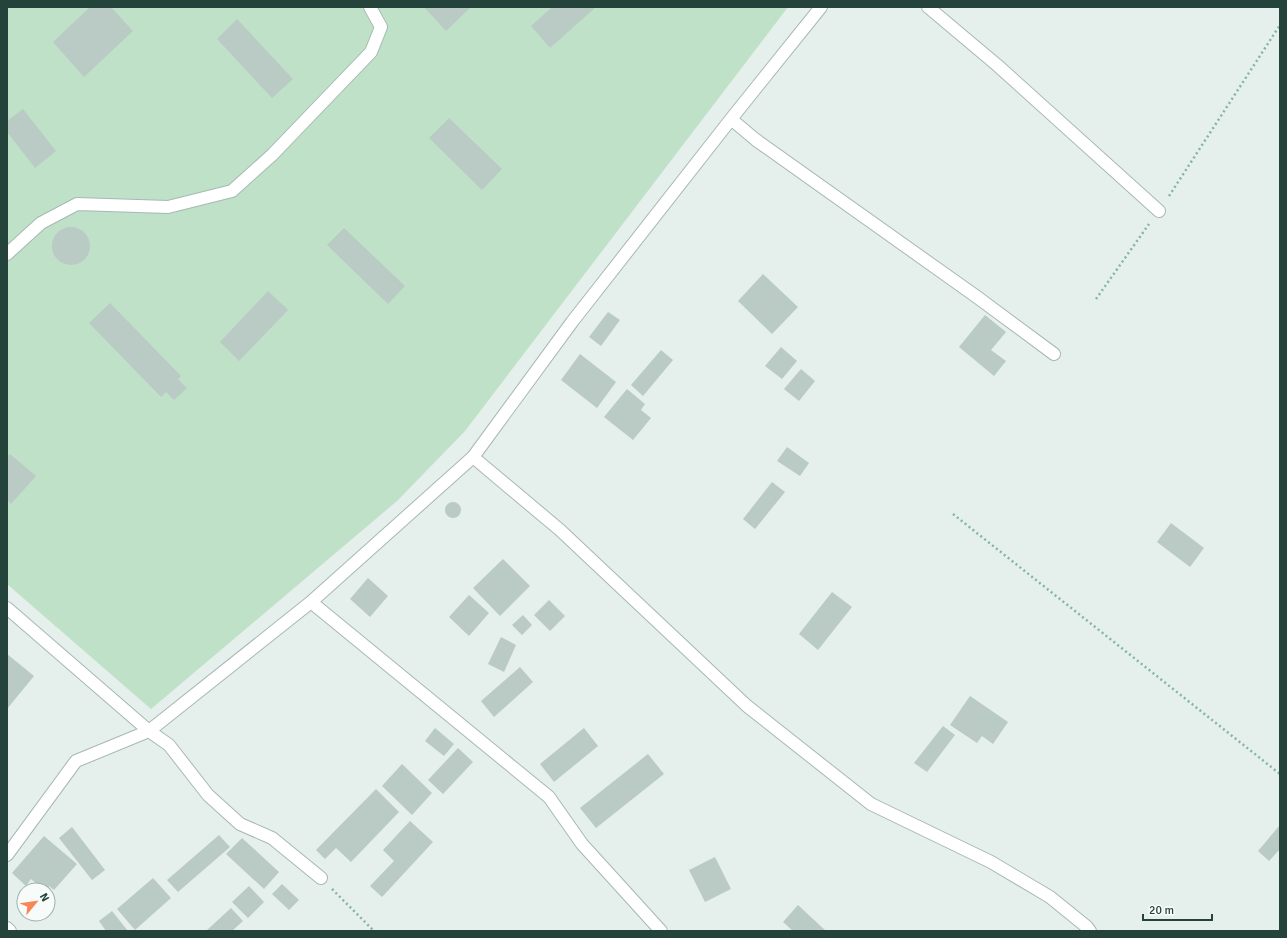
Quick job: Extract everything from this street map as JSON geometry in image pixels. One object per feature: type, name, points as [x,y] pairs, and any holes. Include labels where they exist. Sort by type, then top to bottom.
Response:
[{"type":"street","points":[[7,254],[41,223],[77,204],[168,207],[232,191],[272,155],[371,52],[381,28],[370,7]]},
{"type":"street","points":[[7,855],[76,761],[149,731],[311,602],[473,457],[572,322],[821,7]]},
{"type":"street","points":[[928,7],[997,65],[1159,211]]},
{"type":"street","points":[[731,119],[756,140],[977,297],[1054,354]]},
{"type":"street","points":[[473,457],[560,530],[747,706],[871,804],[991,862],[1050,896],[1090,931]]},
{"type":"street","points":[[311,602],[549,797],[582,844],[661,931]]},
{"type":"street","points":[[7,608],[149,731],[168,744],[208,795],[240,824],[272,838],[321,878]]},
{"type":"street","points":[[7,928],[10,931]]},
{"type":"path","points":[[1096,299],[1159,211],[1280,26]]},
{"type":"path","points":[[953,514],[1280,774]]},
{"type":"path","points":[[321,878],[374,931]]},
{"type":"green space","points":[[7,7],[788,7],[465,431],[397,501],[151,709],[7,584]]},
{"type":"building","points":[[90,7],[111,7],[133,31],[84,77],[53,42]]},
{"type":"building","points":[[424,7],[471,7],[446,31]]},
{"type":"building","points":[[552,7],[596,7],[550,48],[531,26]]},
{"type":"building","points":[[237,19],[293,79],[272,98],[217,39]]},
{"type":"building","points":[[23,109],[56,151],[35,168],[7,132],[7,121]]},
{"type":"building","points":[[449,118],[502,169],[482,190],[429,138]]},
{"type":"building","points":[[71,227],[81,230],[87,236],[90,246],[87,256],[81,262],[71,265],[61,262],[55,256],[52,246],[55,236],[61,230]]},
{"type":"building","points":[[344,228],[405,286],[388,304],[327,245]]},
{"type":"building","points":[[763,274],[798,307],[772,334],[738,301]]},
{"type":"building","points":[[268,291],[288,310],[239,361],[220,342]]},
{"type":"building","points":[[110,303],[181,376],[178,379],[187,388],[174,400],[166,392],[161,397],[89,323]]},
{"type":"building","points":[[608,312],[620,320],[601,346],[589,337]]},
{"type":"building","points":[[985,315],[1006,332],[991,350],[1006,361],[994,376],[959,347]]},
{"type":"building","points":[[781,347],[797,361],[782,379],[765,366]]},
{"type":"building","points":[[661,350],[673,360],[643,396],[631,385]]},
{"type":"building","points":[[580,354],[616,382],[597,408],[561,380]]},
{"type":"building","points":[[801,369],[815,381],[799,401],[784,389]]},
{"type":"building","points":[[627,389],[645,404],[641,410],[651,418],[633,440],[604,417]]},
{"type":"building","points":[[787,447],[809,463],[800,476],[777,461]]},
{"type":"building","points":[[10,454],[36,476],[11,504],[7,500],[7,457]]},
{"type":"building","points":[[772,482],[785,492],[755,529],[743,519]]},
{"type":"building","points":[[450,502],[456,502],[461,507],[459,516],[456,518],[450,518],[445,513],[445,507]]},
{"type":"building","points":[[1171,523],[1204,548],[1190,567],[1157,542]]},
{"type":"building","points":[[503,559],[530,586],[500,616],[473,588]]},
{"type":"building","points":[[368,578],[388,596],[370,617],[350,599]]},
{"type":"building","points":[[832,592],[852,607],[818,650],[799,634]]},
{"type":"building","points":[[469,595],[489,613],[469,636],[449,617]]},
{"type":"building","points":[[549,600],[565,616],[550,631],[534,615]]},
{"type":"building","points":[[523,615],[532,625],[522,635],[512,625]]},
{"type":"building","points":[[501,637],[516,645],[504,672],[488,664]]},
{"type":"building","points":[[7,654],[34,676],[7,709]]},
{"type":"building","points":[[520,667],[533,682],[494,717],[481,701]]},
{"type":"building","points":[[970,696],[1008,722],[993,744],[982,736],[977,743],[950,725]]},
{"type":"building","points":[[943,726],[955,735],[927,772],[914,763]]},
{"type":"building","points":[[435,728],[454,744],[444,756],[425,741]]},
{"type":"building","points":[[584,728],[598,746],[554,782],[540,764]]},
{"type":"building","points":[[458,748],[473,762],[443,794],[428,780]]},
{"type":"building","points":[[648,754],[664,774],[596,828],[580,808]]},
{"type":"building","points":[[402,764],[432,793],[412,815],[382,786]]},
{"type":"building","points":[[376,789],[399,812],[351,862],[336,848],[325,859],[316,850]]},
{"type":"building","points":[[410,821],[433,842],[382,897],[370,886],[394,861],[383,850]]},
{"type":"building","points":[[1280,825],[1280,849],[1269,861],[1258,851]]},
{"type":"building","points":[[72,827],[105,870],[92,880],[59,838]]},
{"type":"building","points":[[219,835],[230,847],[178,892],[167,880]]},
{"type":"building","points":[[44,836],[77,864],[56,888],[56,882],[35,882],[31,879],[29,882],[22,882],[12,873]]},
{"type":"building","points":[[242,838],[279,872],[264,889],[226,854]]},
{"type":"building","points":[[715,857],[731,889],[705,902],[689,870]]},
{"type":"building","points":[[153,878],[171,898],[135,930],[117,909]]},
{"type":"building","points":[[282,884],[299,900],[289,910],[272,894]]},
{"type":"building","points":[[249,886],[264,902],[248,918],[232,902]]},
{"type":"building","points":[[798,905],[826,931],[793,931],[783,922]]},
{"type":"building","points":[[231,908],[243,921],[232,931],[206,931]]},
{"type":"building","points":[[112,911],[128,931],[106,931],[99,921]]}]
